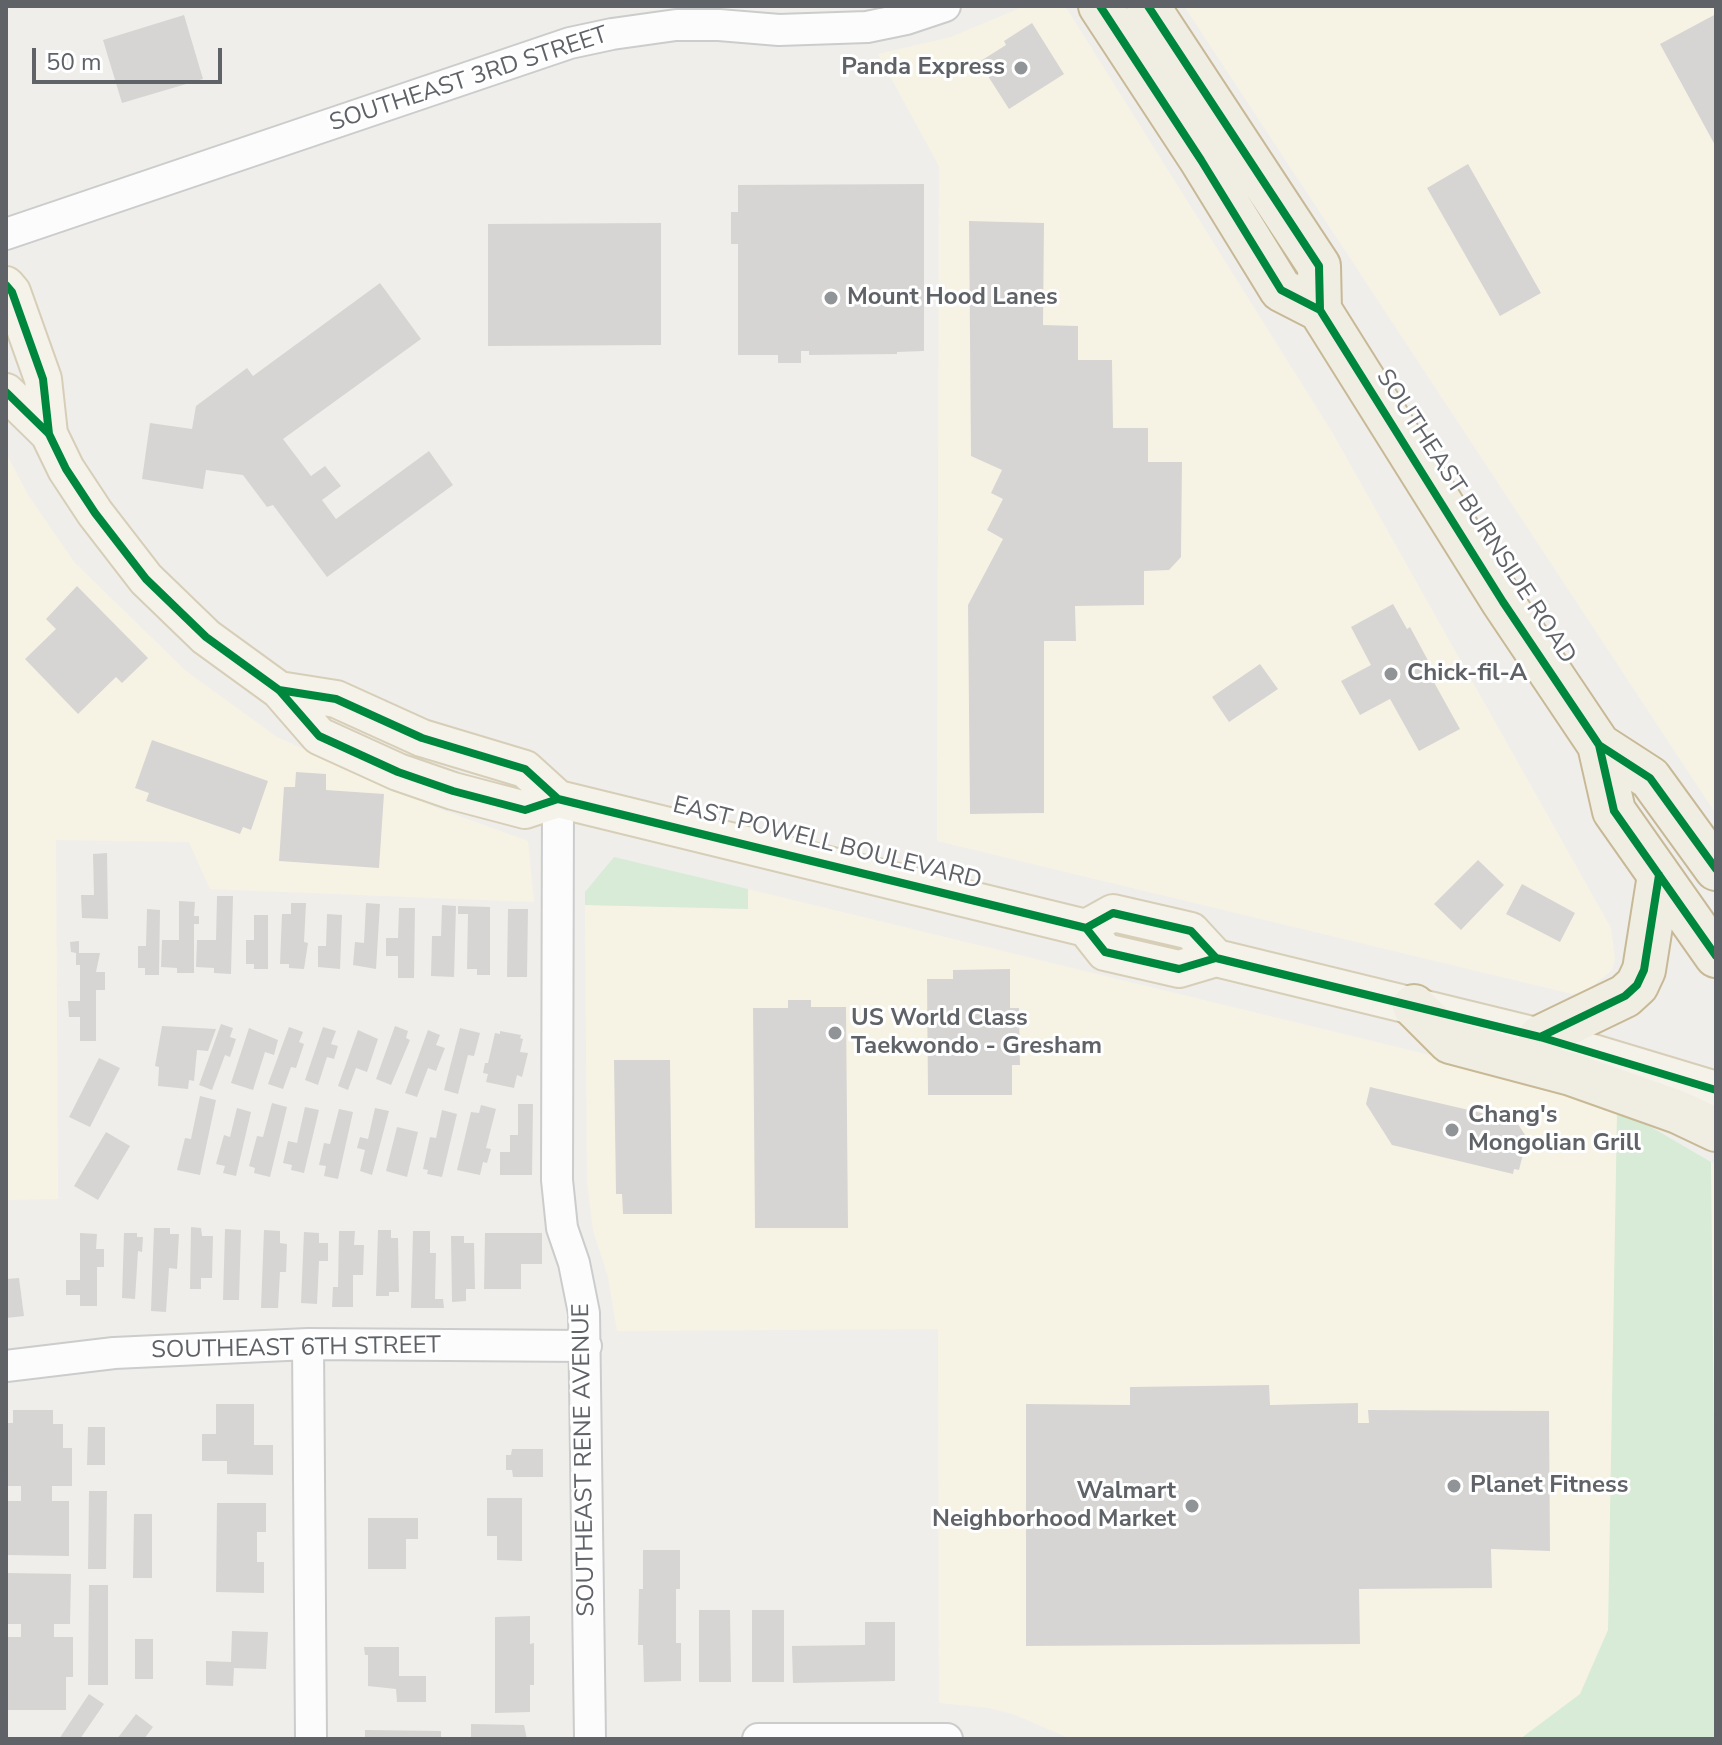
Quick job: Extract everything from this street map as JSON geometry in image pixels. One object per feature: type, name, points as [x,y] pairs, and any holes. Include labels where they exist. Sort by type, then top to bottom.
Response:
[{"type":"highway","points":[[1100,6],[1201,160],[1281,290],[1320,310],[1319,266],[1148,6]]},
{"type":"highway","name":"SOUTHEAST BURNSIDE ROAD","points":[[1320,310],[1503,602],[1599,745],[1614,811],[1716,956]]},
{"type":"highway","name":"SOUTHEAST BURNSIDE ROAD","points":[[1599,745],[1650,778],[1716,869]]},
{"type":"highway","points":[[1540,1037],[1615,1001],[1637,985],[1644,970],[1659,875]]},
{"type":"highway","points":[[1414,1006],[1450,1042],[1621,1090],[1716,1130]]},
{"type":"main road","name":"EAST POWELL BOULEVARD","points":[[6,285],[12,292],[43,379],[49,434],[66,469],[95,513],[146,579],[206,637],[279,690],[336,699],[422,738],[525,769],[558,799],[1086,928],[1113,913],[1191,931],[1216,958],[1540,1037],[1716,1090]]},
{"type":"main road","name":"EAST POWELL BOULEVARD","points":[[6,392],[49,434]]},
{"type":"street","name":"SOUTHEAST 3RD STREET","points":[[6,234],[584,40],[676,25],[779,30],[867,27],[906,19],[945,6]]},
{"type":"street","name":"SOUTHEAST RENE AVENUE","points":[[558,799],[557,1180],[562,1228],[574,1263],[584,1313],[586,1346],[590,1739]]},
{"type":"street","name":"SOUTHEAST 6TH STREET","points":[[6,1366],[114,1353],[308,1344],[586,1346]]},
{"type":"street","points":[[308,1344],[311,1739]]},
{"type":"street","points":[[758,1739],[947,1739]]},
{"type":"shaded area","points":[[1025,6],[1067,9],[1332,432],[1611,928],[1615,959],[1612,970],[1587,991],[1572,994],[937,841],[939,166],[878,54],[951,37]]},
{"type":"shaded area","points":[[1184,6],[1716,6],[1716,814]]},
{"type":"shaded area","points":[[6,453],[28,495],[75,563],[186,671],[277,737],[437,808],[528,841],[534,902],[210,889],[189,842],[56,840],[58,1199],[6,1200]]},
{"type":"shaded area","points":[[748,889],[1516,1076],[1575,1094],[1651,1127],[1679,1739],[1071,1739],[1013,1714],[989,1708],[939,1703],[938,1329],[617,1331],[608,1277],[593,1230],[587,1181],[585,905],[747,909]]},
{"type":"shaded area","points":[[1711,1162],[1716,1165],[1716,1458],[1714,1449]]},
{"type":"green space","points":[[614,857],[748,889],[748,909],[585,905],[585,892]]},
{"type":"green space","points":[[1617,1111],[1711,1162],[1716,1458],[1716,1739],[1520,1739],[1580,1694],[1608,1630]]},
{"type":"building","points":[[1716,14],[1716,147],[1660,44]]},
{"type":"building","points":[[184,15],[203,79],[122,103],[103,40]]},
{"type":"building","name":"Panda Express","points":[[1032,23],[1064,74],[1009,109],[979,62]]},
{"type":"building","points":[[1468,164],[1541,293],[1500,316],[1427,188]]},
{"type":"building","name":"Mount Hood Lanes","points":[[924,184],[924,351],[809,355],[809,351],[801,351],[801,363],[778,363],[778,355],[738,355],[738,244],[731,244],[731,212],[738,212],[738,185]]},
{"type":"building","points":[[969,221],[1044,223],[1043,325],[1078,326],[1078,360],[1112,360],[1113,428],[1148,428],[1148,462],[1182,462],[1181,557],[1169,570],[1144,571],[1144,605],[1075,606],[1076,641],[1044,641],[1044,813],[970,814],[968,605],[1003,539],[987,530],[1003,499],[991,493],[1002,470],[971,456]]},
{"type":"building","points":[[661,223],[661,345],[488,346],[488,224]]},
{"type":"building","points":[[380,283],[421,339],[283,439],[311,476],[325,466],[341,486],[322,500],[336,519],[429,451],[453,485],[327,577],[273,505],[267,507],[243,475],[206,470],[203,489],[142,479],[150,423],[192,429],[196,406],[247,368],[253,376]]},
{"type":"building","points":[[77,586],[148,658],[122,683],[116,677],[78,714],[25,659],[56,629],[46,619]]},
{"type":"building","name":"Chick-fil-A","points":[[1393,604],[1407,629],[1410,627],[1431,666],[1426,668],[1460,729],[1419,751],[1390,699],[1360,715],[1341,681],[1371,665],[1351,627]]},
{"type":"building","points":[[1260,664],[1278,689],[1229,722],[1212,697]]},
{"type":"building","points":[[152,740],[268,781],[251,830],[243,827],[240,834],[146,801],[149,793],[135,788]]},
{"type":"building","points":[[296,772],[326,774],[326,790],[384,794],[379,868],[279,861],[284,787],[295,787]]},
{"type":"building","points":[[107,853],[108,919],[82,918],[81,895],[94,895],[93,854]]},
{"type":"building","points":[[1478,860],[1504,885],[1461,930],[1434,904]]},
{"type":"building","points":[[1522,884],[1575,913],[1560,942],[1506,914]]},
{"type":"building","points":[[217,896],[233,896],[231,974],[214,973],[214,968],[196,967],[197,940],[216,940]]},
{"type":"building","points":[[179,901],[195,902],[194,916],[199,916],[199,924],[194,924],[194,973],[177,973],[177,968],[161,967],[162,940],[179,940]]},
{"type":"building","points":[[291,903],[306,903],[304,942],[308,943],[304,969],[280,964],[282,914],[291,914]]},
{"type":"building","points":[[366,903],[380,904],[376,969],[353,965],[355,942],[364,943]]},
{"type":"building","points":[[442,905],[456,906],[454,977],[431,976],[432,936],[441,936]]},
{"type":"building","points":[[458,906],[490,907],[490,975],[477,975],[477,969],[467,969],[468,914],[458,914]]},
{"type":"building","points":[[399,908],[415,908],[414,978],[398,978],[398,956],[386,956],[386,938],[398,938]]},
{"type":"building","points":[[147,909],[160,910],[159,975],[145,975],[145,968],[138,968],[138,946],[146,946]]},
{"type":"building","points":[[508,909],[528,909],[527,977],[507,977]]},
{"type":"building","points":[[327,914],[342,915],[340,969],[318,967],[318,946],[326,946]]},
{"type":"building","points":[[254,915],[268,915],[268,969],[254,969],[254,964],[246,964],[246,940],[254,940]]},
{"type":"building","points":[[79,941],[79,953],[100,953],[96,972],[105,972],[105,990],[96,990],[96,1041],[80,1041],[80,1017],[69,1017],[68,1001],[80,1001],[80,965],[76,965],[76,953],[71,952],[70,942]]},
{"type":"building","points":[[1010,969],[1010,1008],[1019,1008],[1020,1065],[1012,1065],[1012,1095],[928,1095],[927,979],[953,979],[953,970]]},
{"type":"building","points":[[788,1000],[811,1000],[811,1007],[846,1007],[848,1228],[755,1228],[753,1008],[788,1008]]},
{"type":"building","points":[[221,1024],[233,1028],[230,1037],[236,1039],[230,1057],[225,1055],[212,1090],[199,1085]]},
{"type":"building","points":[[162,1026],[216,1029],[208,1051],[197,1050],[194,1081],[189,1080],[188,1089],[158,1086],[159,1067],[155,1066]]},
{"type":"building","points":[[395,1026],[408,1031],[406,1038],[410,1040],[391,1085],[376,1079]]},
{"type":"building","points":[[289,1027],[303,1032],[299,1042],[304,1044],[296,1068],[291,1067],[283,1089],[268,1084]]},
{"type":"building","points":[[323,1027],[336,1031],[331,1044],[338,1046],[334,1059],[327,1057],[318,1085],[305,1080]]},
{"type":"building","points":[[249,1028],[278,1040],[274,1055],[265,1052],[253,1090],[231,1083]]},
{"type":"building","points":[[460,1028],[480,1033],[474,1056],[468,1055],[458,1094],[444,1090]]},
{"type":"building","points":[[358,1030],[378,1039],[367,1072],[356,1068],[348,1090],[338,1086]]},
{"type":"building","points":[[428,1030],[440,1035],[436,1045],[445,1048],[436,1071],[428,1068],[417,1097],[405,1093]]},
{"type":"building","points":[[500,1031],[521,1035],[520,1052],[528,1053],[522,1077],[517,1075],[514,1088],[486,1082],[488,1074],[483,1073],[495,1033],[500,1034]]},
{"type":"building","points":[[99,1058],[120,1068],[90,1127],[69,1117]]},
{"type":"building","points":[[614,1060],[670,1060],[672,1214],[623,1214],[622,1194],[616,1194]]},
{"type":"building","name":"Chang's Mongolian Grill","points":[[1370,1087],[1516,1121],[1527,1138],[1519,1170],[1514,1169],[1513,1174],[1392,1145],[1366,1104]]},
{"type":"building","points":[[200,1096],[216,1100],[200,1175],[177,1170],[185,1138],[191,1139]]},
{"type":"building","points":[[272,1103],[287,1107],[270,1177],[254,1173],[255,1168],[249,1166],[257,1136],[263,1137]]},
{"type":"building","points":[[518,1104],[533,1104],[532,1175],[500,1175],[500,1152],[510,1152],[510,1135],[518,1135]]},
{"type":"building","points":[[481,1105],[496,1109],[486,1148],[491,1149],[480,1175],[457,1170],[471,1112],[479,1113]]},
{"type":"building","points":[[305,1107],[319,1110],[304,1173],[291,1170],[292,1165],[283,1163],[288,1141],[297,1143]]},
{"type":"building","points":[[237,1108],[251,1112],[236,1176],[223,1173],[225,1166],[216,1164],[224,1135],[230,1137]]},
{"type":"building","points":[[375,1108],[389,1111],[372,1175],[360,1171],[365,1150],[357,1148],[360,1137],[368,1139]]},
{"type":"building","points":[[339,1109],[353,1112],[338,1179],[324,1176],[326,1166],[319,1165],[324,1143],[330,1144]]},
{"type":"building","points":[[442,1110],[457,1114],[442,1177],[427,1174],[428,1170],[423,1169],[430,1137],[436,1138]]},
{"type":"building","points":[[397,1127],[418,1132],[407,1177],[386,1171]]},
{"type":"building","points":[[106,1132],[130,1146],[98,1200],[74,1186]]},
{"type":"building","points":[[191,1227],[201,1228],[202,1236],[213,1236],[212,1278],[201,1278],[201,1289],[190,1289]]},
{"type":"building","points":[[154,1228],[170,1228],[170,1234],[179,1234],[177,1269],[169,1268],[166,1312],[151,1311]]},
{"type":"building","points":[[225,1229],[241,1230],[239,1300],[223,1300]]},
{"type":"building","points":[[264,1230],[280,1231],[280,1243],[287,1244],[286,1272],[280,1272],[278,1308],[261,1308]]},
{"type":"building","points":[[378,1230],[391,1230],[391,1238],[398,1238],[399,1292],[389,1292],[389,1296],[376,1296]]},
{"type":"building","points":[[339,1231],[355,1231],[354,1245],[364,1245],[363,1275],[353,1275],[353,1307],[332,1307],[333,1287],[338,1287]]},
{"type":"building","points":[[413,1231],[430,1231],[430,1253],[436,1253],[435,1299],[443,1299],[444,1308],[411,1308]]},
{"type":"building","points":[[304,1232],[319,1233],[319,1243],[328,1243],[328,1261],[319,1261],[317,1304],[301,1303]]},
{"type":"building","points":[[80,1233],[97,1234],[96,1249],[104,1249],[104,1267],[97,1267],[97,1306],[80,1306],[80,1295],[66,1295],[66,1280],[80,1280]]},
{"type":"building","points":[[124,1233],[137,1233],[137,1237],[143,1237],[142,1252],[138,1251],[135,1299],[122,1298]]},
{"type":"building","points":[[485,1233],[542,1233],[542,1264],[521,1264],[521,1289],[484,1289]]},
{"type":"building","points":[[451,1236],[464,1236],[464,1243],[474,1243],[475,1289],[466,1289],[466,1301],[452,1302]]},
{"type":"building","points":[[19,1278],[24,1316],[6,1318],[6,1279]]},
{"type":"building","name":"Walmart Neighborhood Market","points":[[1269,1385],[1270,1405],[1358,1403],[1358,1423],[1369,1423],[1368,1410],[1549,1411],[1550,1551],[1491,1549],[1492,1588],[1359,1589],[1360,1644],[1026,1646],[1026,1404],[1130,1405],[1130,1387]]},
{"type":"building","points":[[216,1404],[254,1404],[254,1445],[273,1445],[273,1475],[227,1474],[227,1461],[202,1461],[202,1434],[216,1434]]},
{"type":"building","points":[[13,1410],[53,1410],[53,1424],[63,1424],[63,1448],[72,1448],[72,1486],[52,1486],[52,1501],[69,1501],[69,1556],[6,1555],[6,1501],[21,1501],[21,1486],[6,1486],[6,1423],[13,1423]]},
{"type":"building","points":[[88,1427],[105,1427],[105,1465],[87,1465]]},
{"type":"building","points":[[512,1449],[543,1449],[543,1477],[513,1477],[512,1470],[506,1470],[506,1455],[511,1455]]},
{"type":"building","points":[[89,1491],[107,1491],[106,1569],[88,1569]]},
{"type":"building","points":[[487,1498],[522,1498],[522,1561],[497,1560],[497,1536],[487,1536]]},
{"type":"building","points":[[217,1503],[266,1503],[266,1532],[257,1532],[257,1562],[264,1562],[264,1593],[216,1592]]},
{"type":"building","points":[[134,1514],[152,1514],[152,1578],[133,1578]]},
{"type":"building","points":[[368,1518],[418,1518],[418,1539],[406,1539],[406,1569],[368,1569]]},
{"type":"building","points":[[643,1550],[680,1550],[676,1643],[681,1643],[681,1681],[644,1682],[643,1645],[638,1645]]},
{"type":"building","points":[[6,1573],[71,1574],[70,1624],[54,1624],[54,1637],[73,1637],[73,1677],[66,1677],[66,1710],[6,1710],[6,1637],[21,1637],[21,1624],[6,1624]]},
{"type":"building","points":[[89,1585],[108,1585],[108,1685],[88,1685]]},
{"type":"building","points":[[699,1610],[730,1610],[731,1682],[699,1682]]},
{"type":"building","points":[[752,1610],[784,1610],[784,1682],[752,1682]]},
{"type":"building","points":[[530,1616],[530,1644],[534,1643],[534,1685],[530,1685],[530,1712],[495,1713],[495,1617]]},
{"type":"building","points":[[865,1622],[895,1622],[895,1681],[793,1683],[792,1646],[865,1645]]},
{"type":"building","points":[[232,1631],[268,1632],[266,1669],[234,1668],[233,1686],[206,1685],[206,1661],[231,1662]]},
{"type":"building","points":[[135,1639],[153,1639],[153,1679],[135,1679]]},
{"type":"building","points":[[364,1647],[399,1647],[399,1676],[426,1676],[426,1702],[397,1702],[396,1689],[368,1686],[368,1655],[365,1655]]},
{"type":"building","points":[[89,1694],[104,1704],[80,1739],[59,1739]]},
{"type":"building","points":[[136,1714],[153,1727],[144,1739],[117,1739]]},
{"type":"building","points":[[471,1724],[524,1725],[527,1739],[471,1739]]},
{"type":"building","points":[[365,1730],[441,1731],[441,1739],[365,1739]]},
{"type":"cycle path","points":[[1100,6],[1201,160],[1281,290],[1320,310]]},
{"type":"cycle path","points":[[1148,6],[1319,266],[1320,310],[1503,602],[1599,745],[1614,811],[1716,956]]},
{"type":"cycle path","points":[[6,285],[12,292],[43,379],[49,434]]},
{"type":"cycle path","points":[[6,392],[49,434],[66,469],[95,513],[146,579],[206,637],[279,690],[319,736],[398,772],[453,791],[525,810],[558,799]]},
{"type":"cycle path","points":[[279,690],[336,699],[422,738],[525,769],[558,799],[1086,928],[1105,952],[1179,969],[1216,958],[1540,1037],[1716,1090]]},
{"type":"cycle path","points":[[1599,745],[1650,778],[1716,869]]},
{"type":"cycle path","points":[[1540,1037],[1625,996],[1637,985],[1644,970],[1659,875]]},
{"type":"cycle path","points":[[1086,928],[1113,913],[1174,927],[1191,931],[1216,958]]},
{"type":"place","name":"Panda Express","points":[[1021,68]]},
{"type":"place","name":"Mount Hood Lanes","points":[[831,298]]},
{"type":"place","name":"Chick-fil-A","points":[[1391,674]]},
{"type":"place","name":"US World Class Taekwondo - Gresham","points":[[835,1033]]},
{"type":"place","name":"Chang's Mongolian Grill","points":[[1452,1130]]},
{"type":"place","name":"Planet Fitness","points":[[1454,1486]]},
{"type":"place","name":"Walmart Neighborhood Market","points":[[1192,1506]]}]
